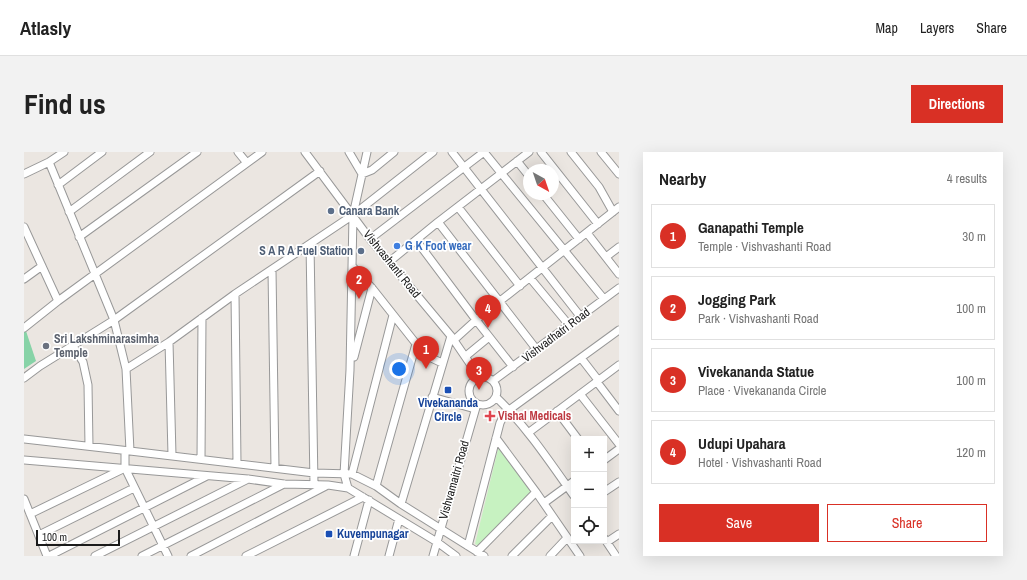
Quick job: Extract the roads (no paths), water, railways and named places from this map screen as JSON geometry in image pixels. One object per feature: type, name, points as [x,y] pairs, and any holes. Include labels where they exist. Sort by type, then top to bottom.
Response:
[{"type":"street","points":[[24,174],[49,162],[64,152]]},
{"type":"street","points":[[58,185],[102,152]]},
{"type":"street","points":[[69,212],[150,152]]},
{"type":"street","points":[[80,237],[197,152]]},
{"type":"street","points":[[238,152],[247,163]]},
{"type":"street","points":[[24,328],[58,301],[262,152]]},
{"type":"street","name":"Vishvashanti Road","points":[[305,152],[370,239],[453,338],[466,356],[478,377]]},
{"type":"street","points":[[348,152],[362,174]]},
{"type":"street","points":[[348,488],[353,215],[367,152]]},
{"type":"street","points":[[362,174],[372,170],[394,152]]},
{"type":"street","points":[[126,369],[169,342],[235,294],[353,215],[432,152]]},
{"type":"street","points":[[452,152],[580,316]]},
{"type":"street","points":[[370,239],[484,152],[604,299]]},
{"type":"street","points":[[389,262],[481,188],[529,152]]},
{"type":"street","points":[[541,152],[598,224]]},
{"type":"street","points":[[401,504],[442,363],[453,338],[616,210],[571,152]]},
{"type":"street","points":[[601,152],[619,174]]},
{"type":"street","points":[[517,161],[523,168]]},
{"type":"street","points":[[49,162],[114,320],[126,369],[128,451],[125,468],[168,556]]},
{"type":"street","points":[[24,378],[40,366],[114,320],[320,171]]},
{"type":"street","points":[[548,200],[579,239]]},
{"type":"street","points":[[458,207],[520,286]]},
{"type":"street","points":[[438,222],[537,350]]},
{"type":"street","points":[[24,226],[27,242],[42,266],[58,301]]},
{"type":"street","points":[[587,233],[619,274]]},
{"type":"street","points":[[416,240],[513,367]]},
{"type":"street","points":[[310,244],[314,484]]},
{"type":"street","points":[[606,257],[619,247]]},
{"type":"street","points":[[24,279],[42,266]]},
{"type":"street","points":[[353,267],[372,288],[425,355],[442,363]]},
{"type":"street","points":[[272,270],[275,468]]},
{"type":"street","points":[[530,278],[570,325]]},
{"type":"street","points":[[350,370],[372,288]]},
{"type":"street","name":"Vishvadhatri Road","points":[[493,381],[619,288]]},
{"type":"street","points":[[235,294],[237,464]]},
{"type":"street","points":[[348,474],[393,315]]},
{"type":"street","points":[[201,459],[202,318]]},
{"type":"street","points":[[468,546],[496,438],[504,415],[508,410],[619,330]]},
{"type":"street","points":[[466,356],[489,336]]},
{"type":"street","points":[[169,342],[172,455]]},
{"type":"street","points":[[376,486],[416,344]]},
{"type":"street","points":[[73,346],[83,362],[88,385],[89,446]]},
{"type":"street","points":[[580,358],[619,411]]},
{"type":"street","points":[[528,433],[619,365]]},
{"type":"street","points":[[432,397],[476,406],[484,406],[489,404],[496,397],[497,388],[493,381],[488,378],[478,377],[471,383],[468,392],[476,406]]},
{"type":"street","points":[[580,394],[619,444]]},
{"type":"street","points":[[496,397],[528,433],[571,492]]},
{"type":"street","name":"Vishvamaitri Road","points":[[433,556],[476,406]]},
{"type":"street","points":[[557,411],[576,436]]},
{"type":"street","points":[[496,438],[544,503],[580,556]]},
{"type":"street","points":[[24,440],[172,455],[314,473],[348,474],[376,486],[401,504],[484,556]]},
{"type":"street","points":[[607,458],[619,449]]},
{"type":"street","points":[[24,460],[248,479],[284,484],[314,484],[348,488],[437,542],[456,556]]},
{"type":"street","points":[[30,514],[125,468]]},
{"type":"street","points":[[24,499],[48,556],[207,476]]},
{"type":"street","points":[[95,556],[248,479]]},
{"type":"street","points":[[607,490],[619,482]]},
{"type":"street","points":[[544,503],[571,483]]},
{"type":"street","points":[[142,556],[284,484]]},
{"type":"street","points":[[191,556],[328,485]]},
{"type":"street","points":[[39,535],[134,488]]},
{"type":"street","points":[[477,552],[536,492]]},
{"type":"street","points":[[246,556],[366,498]]},
{"type":"street","points":[[354,556],[366,498]]},
{"type":"street","points":[[512,556],[552,516]]},
{"type":"street","points":[[389,556],[399,519]]},
{"type":"street","points":[[607,540],[619,534]]},
{"type":"street","points":[[550,556],[568,538]]},
{"type":"street","points":[[607,542],[616,556]]},
{"type":"place","name":"Canara Bank","points":[[331,211]]},
{"type":"place","name":"G K Foot wear","points":[[397,246]]},
{"type":"place","name":"S A R A Fuel Station","points":[[361,251]]},
{"type":"place","name":"Jogging Park","points":[[359,299]]},
{"type":"place","name":"Udupi Upahara","points":[[488,328]]},
{"type":"place","name":"Sri Lakshminarasimha Temple","points":[[46,346]]},
{"type":"place","name":"Ganapathi Temple","points":[[426,369]]},
{"type":"place","name":"Vivekananda Circle","points":[[448,390]]},
{"type":"place","name":"Vivekananda Statue","points":[[479,390]]},
{"type":"place","name":"Vishal Medicals","points":[[490,416]]},
{"type":"place","name":"Kuvempunagar","points":[[329,534]]}]
